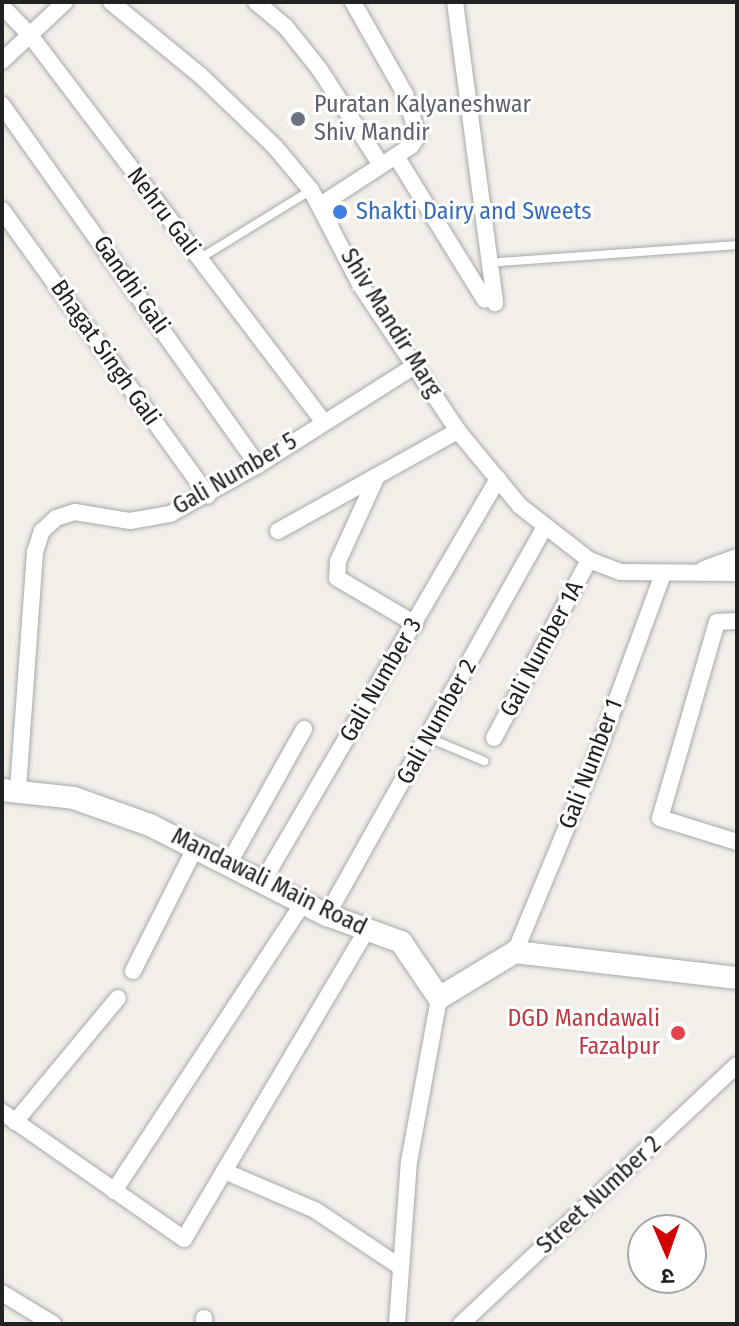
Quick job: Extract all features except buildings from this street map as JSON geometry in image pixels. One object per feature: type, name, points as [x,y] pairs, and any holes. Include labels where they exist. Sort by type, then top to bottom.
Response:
[{"type":"street","points":[[2,61],[65,2]]},
{"type":"street","name":"Shiv Mandir Marg","points":[[111,2],[243,116],[311,190],[322,204],[361,286],[458,431],[498,479],[545,527],[589,560],[620,572],[663,574],[704,569],[737,557]]},
{"type":"street","points":[[256,2],[285,26],[320,70],[490,302],[455,2]]},
{"type":"street","points":[[322,204],[411,146],[418,126],[353,2]]},
{"type":"street","name":"Nehru Gali","points":[[2,6],[30,35],[323,421]]},
{"type":"street","name":"Gandhi Gali","points":[[2,105],[258,465]]},
{"type":"street","name":"Bhagat Singh Gali","points":[[2,210],[208,496]]},
{"type":"street","name":"Gali Number 5","points":[[10,789],[35,552],[42,531],[56,518],[75,512],[130,521],[170,514],[208,496],[416,365]]},
{"type":"street","points":[[278,531],[458,431]]},
{"type":"street","points":[[377,476],[338,561],[337,578],[415,624]]},
{"type":"street","name":"Gali Number 3","points":[[263,881],[498,479]]},
{"type":"street","name":"Gali Number 2","points":[[327,915],[545,527]]},
{"type":"street","name":"Gali Number 1A","points":[[494,738],[589,560]]},
{"type":"street","name":"Shiv Mandir Marg","points":[[704,569],[737,573]]},
{"type":"street","name":"Gali Number 1","points":[[515,952],[596,756],[663,574]]},
{"type":"street","points":[[737,621],[717,622],[660,818],[737,842]]},
{"type":"street","points":[[228,865],[304,729]]},
{"type":"street","name":"Mandawali Main Road","points":[[10,789],[74,798],[195,848],[327,915],[401,942],[439,998]]},
{"type":"street","points":[[133,971],[195,848]]},
{"type":"street","points":[[114,1191],[303,903]]},
{"type":"street","points":[[118,998],[9,1117],[184,1239],[366,931]]},
{"type":"street","points":[[397,1324],[409,1162],[439,998],[515,952],[737,978]]},
{"type":"street","name":"Street Number 2","points":[[461,1324],[737,1065]]},
{"type":"street","points":[[224,1171],[315,1210],[399,1266]]},
{"type":"street","points":[[2,1293],[53,1324]]},
{"type":"lane","points":[[198,259],[311,190]]},
{"type":"lane","points":[[500,262],[737,245]]},
{"type":"lane","points":[[429,738],[484,761]]},
{"type":"place","name":"Puratan Kalyaneshwar Shiv Mandir","points":[[298,119]]},
{"type":"place","name":"Shakti Dairy and Sweets","points":[[340,212]]},
{"type":"place","name":"DGD Mandawali Fazalpur","points":[[678,1033]]}]
